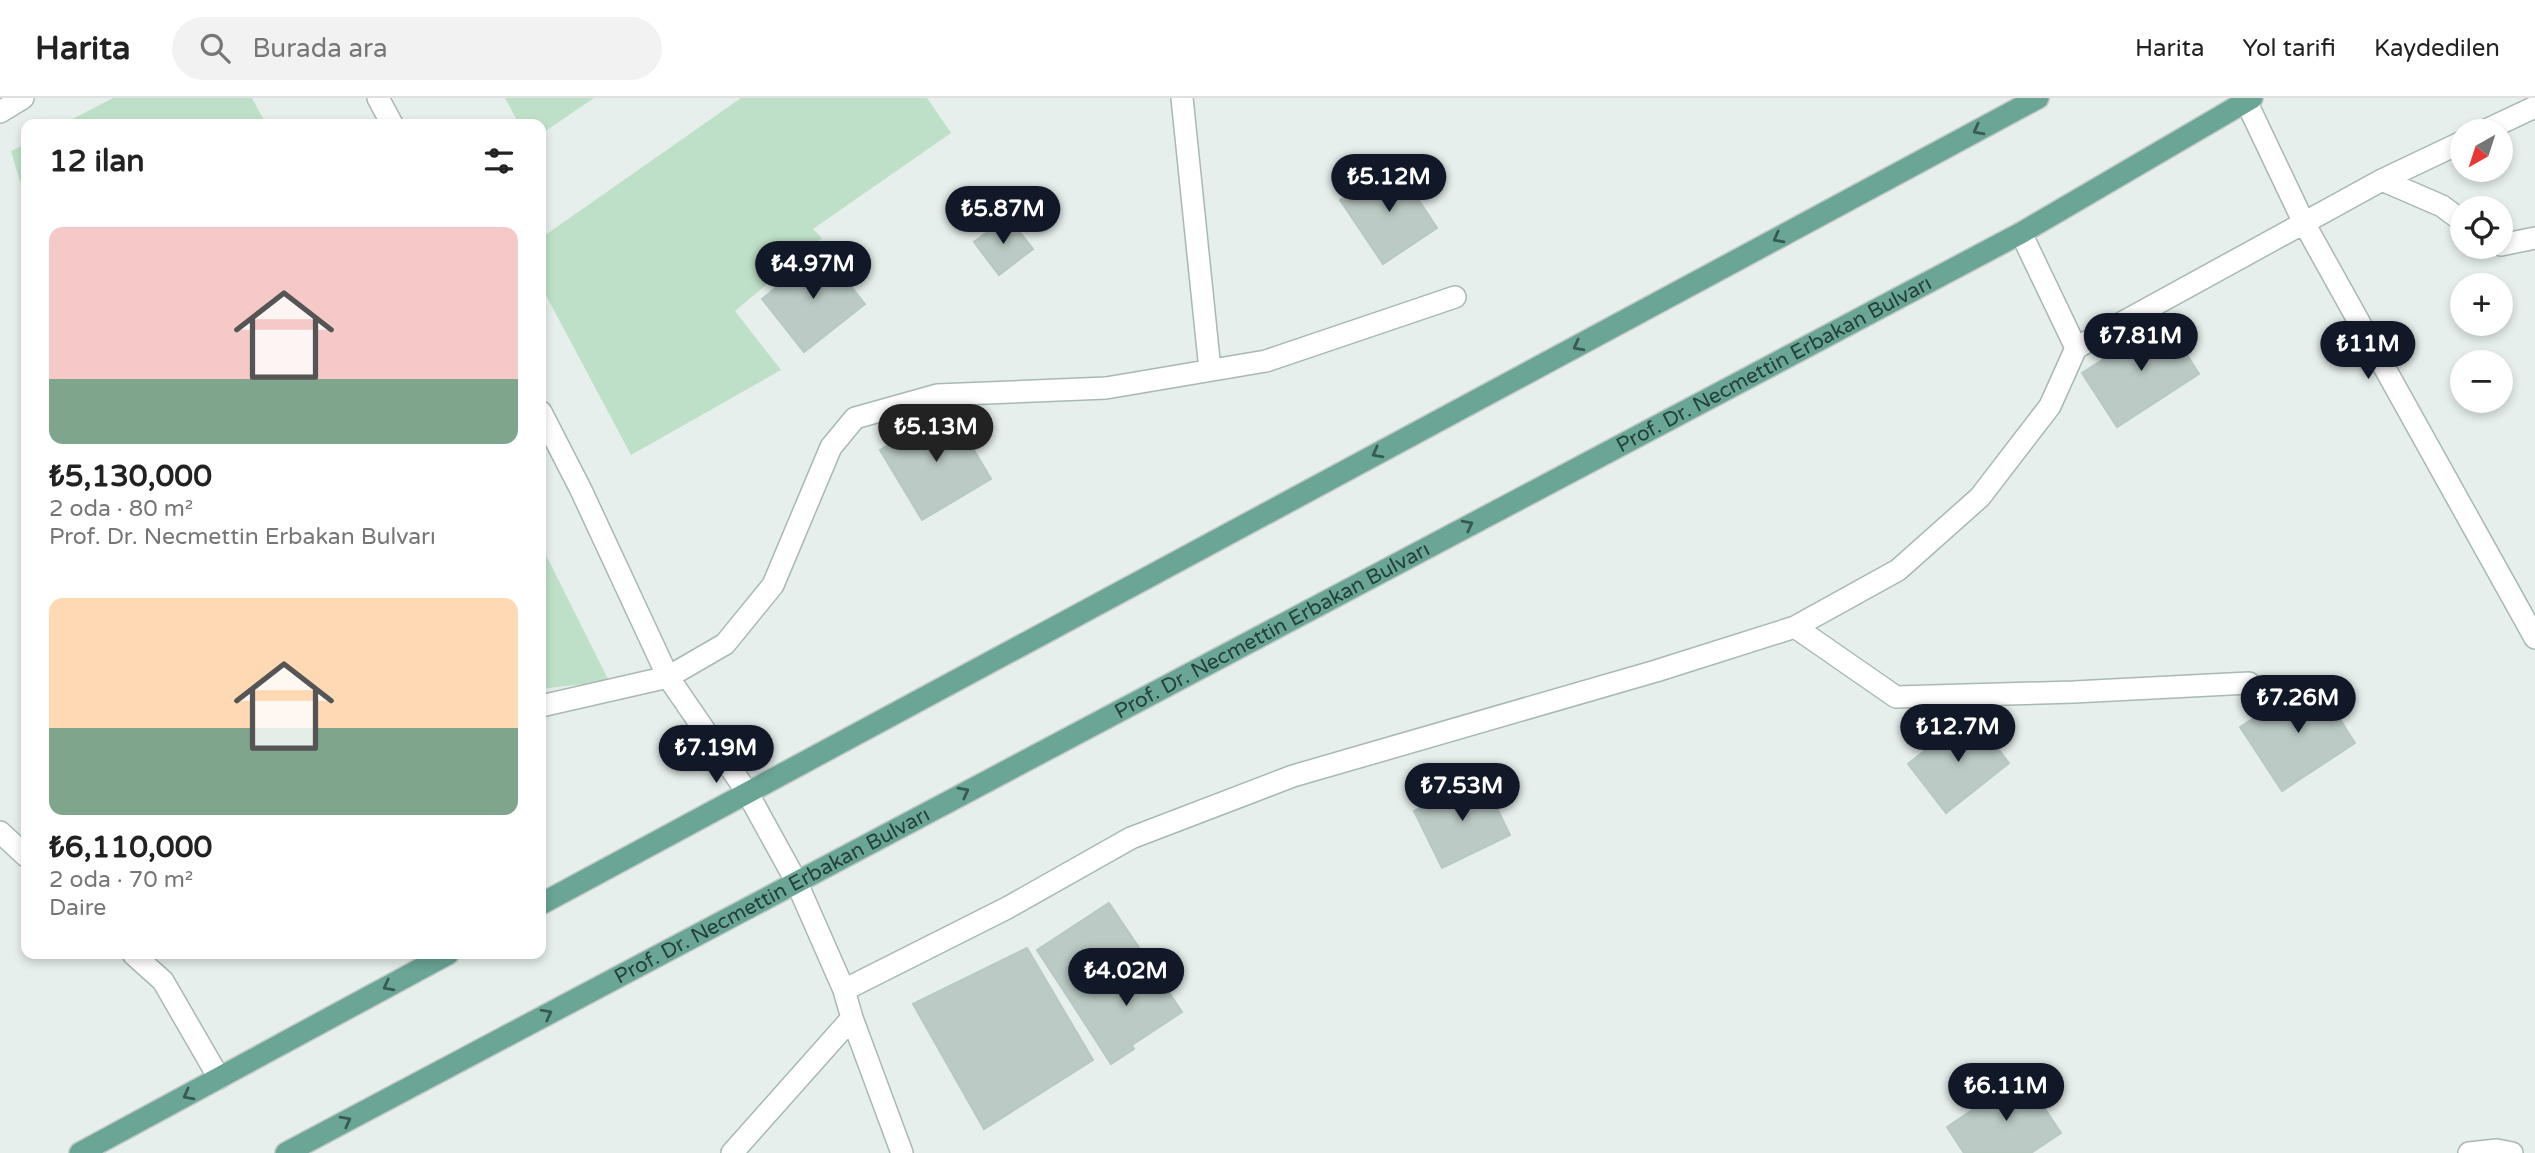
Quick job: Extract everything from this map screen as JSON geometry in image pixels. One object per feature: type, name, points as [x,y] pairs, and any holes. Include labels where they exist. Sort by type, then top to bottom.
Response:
[{"type":"main road","points":[[546,901],[2038,98]]},
{"type":"main road","name":"Prof. Dr. Necmettin Erbakan Bulvarı","points":[[286,1153],[2021,233],[2249,100]]},
{"type":"main road","points":[[80,1153],[440,959]]},
{"type":"street","points":[[0,112],[23,98]]},
{"type":"street","points":[[378,98],[389,119]]},
{"type":"street","points":[[1182,98],[1210,370]]},
{"type":"street","points":[[2249,100],[2304,223],[2535,638]]},
{"type":"street","points":[[2510,119],[2535,107]]},
{"type":"street","points":[[844,990],[1007,908],[1131,838],[1256,790],[1293,776],[1656,671],[1795,627],[1898,570],[1980,497],[2050,406],[2076,348],[2382,180],[2450,148]]},
{"type":"street","points":[[2382,180],[2450,212]]},
{"type":"street","points":[[2021,233],[2076,348]]},
{"type":"street","points":[[2513,243],[2535,238]]},
{"type":"street","points":[[546,705],[668,677],[725,644],[773,585],[831,447],[855,418],[937,395],[1106,388],[1266,361],[1455,297]]},
{"type":"street","points":[[546,422],[581,490],[668,677],[747,792],[796,881],[844,990],[902,1153]]},
{"type":"street","points":[[1795,627],[1896,697],[2249,683]]},
{"type":"street","points":[[0,832],[21,851]]},
{"type":"street","points":[[139,959],[163,981],[219,1078]]},
{"type":"street","points":[[732,1153],[852,1018]]},
{"type":"street","points":[[2469,1153],[2497,1150],[2512,1153]]},
{"type":"green space","points":[[113,98],[252,98],[263,119],[73,119]]},
{"type":"green space","points":[[505,98],[594,98],[546,131],[546,119],[516,119]]},
{"type":"green space","points":[[741,98],[927,98],[951,133],[813,229],[822,238],[735,311],[781,370],[631,455],[546,295],[546,234]]},
{"type":"green space","points":[[21,146],[21,184],[11,151]]},
{"type":"green space","points":[[546,555],[609,681],[546,688]]},
{"type":"building","points":[[1395,164],[1437,228],[1383,264],[1340,200]]},
{"type":"building","points":[[1008,217],[1033,249],[999,275],[974,242]]},
{"type":"building","points":[[822,250],[865,304],[804,352],[762,299]]},
{"type":"building","points":[[2165,320],[2199,374],[2117,427],[2082,373]]},
{"type":"building","points":[[949,408],[991,479],[922,520],[880,450]]},
{"type":"building","points":[[2314,679],[2355,743],[2282,791],[2240,727]]},
{"type":"building","points":[[1971,714],[2009,763],[1946,813],[1908,764]]},
{"type":"building","points":[[1482,777],[1510,835],[1442,868],[1414,811]]},
{"type":"building","points":[[1109,903],[1144,955],[1071,1002],[1037,950]]},
{"type":"building","points":[[1027,948],[1093,1060],[984,1129],[913,1004]]},
{"type":"building","points":[[1144,955],[1182,1012],[1132,1045],[1134,1049],[1111,1064],[1071,1002]]},
{"type":"building","points":[[2023,1076],[2061,1133],[2031,1153],[1964,1153],[1947,1127]]}]
